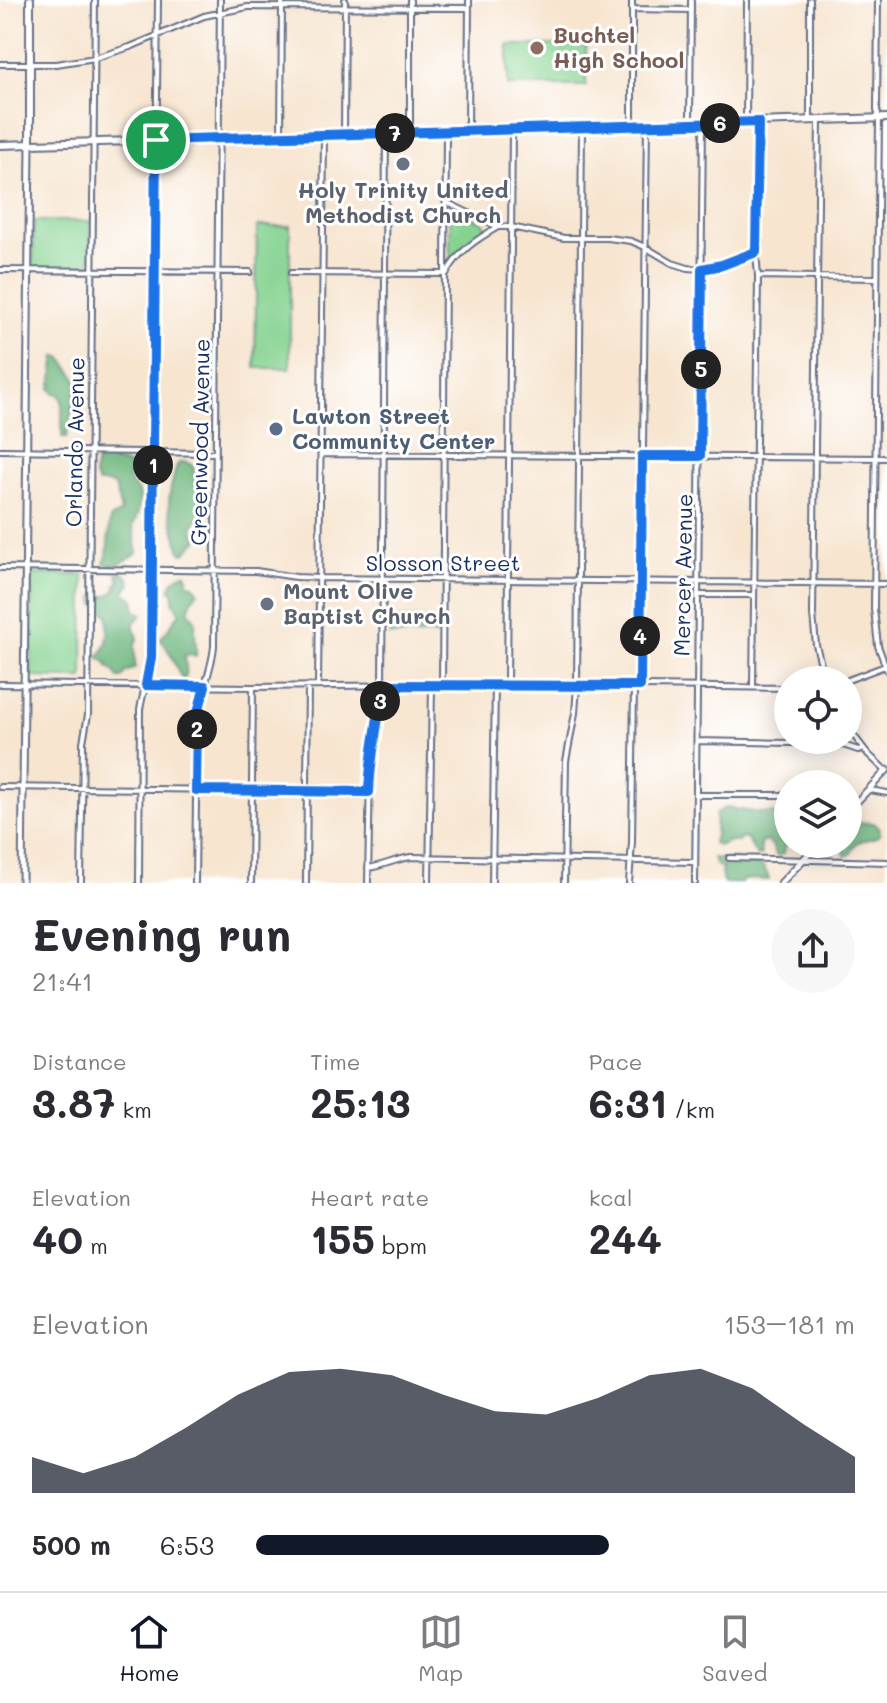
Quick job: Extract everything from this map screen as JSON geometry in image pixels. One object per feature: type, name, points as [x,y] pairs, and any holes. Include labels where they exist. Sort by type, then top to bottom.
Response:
[{"type":"main road","points":[[30,0],[30,144]]},
{"type":"main road","points":[[0,145],[883,118]]},
{"type":"street","name":"Orlando Avenue","points":[[81,883],[83,742],[88,722],[95,0]]},
{"type":"street","points":[[139,883],[140,709],[151,658],[158,0]]},
{"type":"street","name":"Greenwood Avenue","points":[[195,883],[197,716],[213,659],[220,0]]},
{"type":"street","points":[[410,0],[410,132]]},
{"type":"street","points":[[468,130],[469,0]]},
{"type":"street","points":[[632,0],[632,125]]},
{"type":"street","points":[[690,123],[691,0]]},
{"type":"street","points":[[746,122],[747,0]]},
{"type":"street","points":[[810,0],[810,120]]},
{"type":"street","points":[[862,675],[886,667],[876,632],[874,584],[877,278],[883,118],[877,110],[878,0]]},
{"type":"street","points":[[0,64],[56,64],[95,58],[194,19],[248,7],[282,3],[344,3],[469,8]]},
{"type":"street","points":[[281,136],[282,3]]},
{"type":"street","points":[[344,3],[344,134]]},
{"type":"street","points":[[632,9],[691,10]]},
{"type":"street","points":[[819,120],[814,628],[820,666]]},
{"type":"street","points":[[753,687],[758,122]]},
{"type":"street","name":"Mercer Avenue","points":[[695,883],[703,123]]},
{"type":"street","points":[[629,883],[641,581],[647,125]]},
{"type":"street","points":[[564,883],[566,761],[577,686],[582,127]]},
{"type":"street","points":[[507,684],[512,129]]},
{"type":"street","points":[[442,684],[446,132]]},
{"type":"street","points":[[368,883],[371,755],[382,685],[386,133]]},
{"type":"street","points":[[318,685],[324,135]]},
{"type":"street","points":[[22,883],[30,144]]},
{"type":"street","points":[[879,195],[887,195]]},
{"type":"street","points":[[446,202],[498,227],[564,238],[615,238],[645,247],[672,263],[688,268],[722,265],[756,252]]},
{"type":"street","points":[[446,274],[464,249],[498,227]]},
{"type":"street","points":[[0,270],[250,272]]},
{"type":"street","points":[[291,273],[446,274]]},
{"type":"street","points":[[758,276],[877,278]]},
{"type":"street","points":[[0,450],[216,453]]},
{"type":"street","points":[[321,454],[887,458]]},
{"type":"street","name":"Slosson Street","points":[[0,568],[256,571],[320,578],[887,584]]},
{"type":"street","points":[[699,595],[753,595]]},
{"type":"street","points":[[0,684],[774,688]]},
{"type":"street","points":[[492,883],[495,684]]},
{"type":"street","points":[[429,883],[432,685]]},
{"type":"street","points":[[306,883],[308,686]]},
{"type":"street","points":[[251,883],[253,687]]},
{"type":"street","points":[[697,741],[774,742]]},
{"type":"street","points":[[862,798],[886,770],[863,749]]},
{"type":"street","points":[[0,787],[369,792]]},
{"type":"street","points":[[870,790],[887,793]]},
{"type":"street","points":[[696,795],[774,795]]},
{"type":"street","points":[[368,868],[401,859],[430,857],[694,862]]},
{"type":"street","points":[[729,858],[887,862]]},
{"type":"street","points":[[781,883],[804,860]]},
{"type":"green space","points":[[508,45],[586,45],[586,86],[508,86]]},
{"type":"green space","points":[[455,210],[483,222],[486,227],[450,259],[450,211]]},
{"type":"green space","points":[[34,221],[90,221],[90,266],[87,269],[35,268]]},
{"type":"green space","points":[[257,226],[290,226],[290,368],[255,368]]},
{"type":"green space","points":[[56,356],[61,357],[76,378],[77,386],[66,438],[62,437],[62,401],[59,394],[51,389]]},
{"type":"green space","points":[[102,458],[127,464],[130,470],[128,479],[140,495],[133,526],[137,553],[113,565],[104,563],[110,519],[121,512],[115,486],[98,483],[94,475],[97,461]]},
{"type":"green space","points":[[180,462],[193,466],[201,497],[200,511],[192,528],[198,539],[184,554],[180,552],[169,505],[169,495]]},
{"type":"green space","points":[[122,572],[131,584],[124,592],[134,599],[135,611],[143,614],[134,622],[138,637],[135,668],[118,678],[98,657],[107,642],[108,615],[95,605],[94,597],[107,596],[115,591],[120,581],[117,574]]},
{"type":"green space","points":[[185,573],[188,584],[194,585],[198,591],[188,611],[196,621],[196,656],[185,655],[183,681],[160,639],[180,613],[170,589],[175,579]]},
{"type":"green space","points":[[32,574],[84,575],[83,678],[31,677]]},
{"type":"green space","points":[[390,619],[438,620],[437,635],[390,635]]},
{"type":"green space","points":[[728,807],[774,813],[774,852],[767,841],[760,843],[761,856],[757,856],[747,839],[718,846],[713,843],[716,813]]},
{"type":"green space","points":[[862,823],[874,823],[879,828],[880,835],[862,841]]},
{"type":"green space","points":[[713,858],[755,862],[766,871],[769,880],[723,883],[723,868],[716,865]]},
{"type":"place","name":"Buchtel High School","points":[[537,48]]},
{"type":"place","name":"Holy Trinity United Methodist Church","points":[[403,164]]},
{"type":"place","name":"Lawton Street Community Center","points":[[276,429]]},
{"type":"place","name":"Mount Olive Baptist Church","points":[[267,604]]},
{"type":"route","points":[[758,122],[756,252],[702,269],[700,456],[642,456],[640,686],[382,685],[371,755],[369,792],[196,790],[197,716],[205,686],[146,685],[151,658],[156,140],[758,122]]}]
